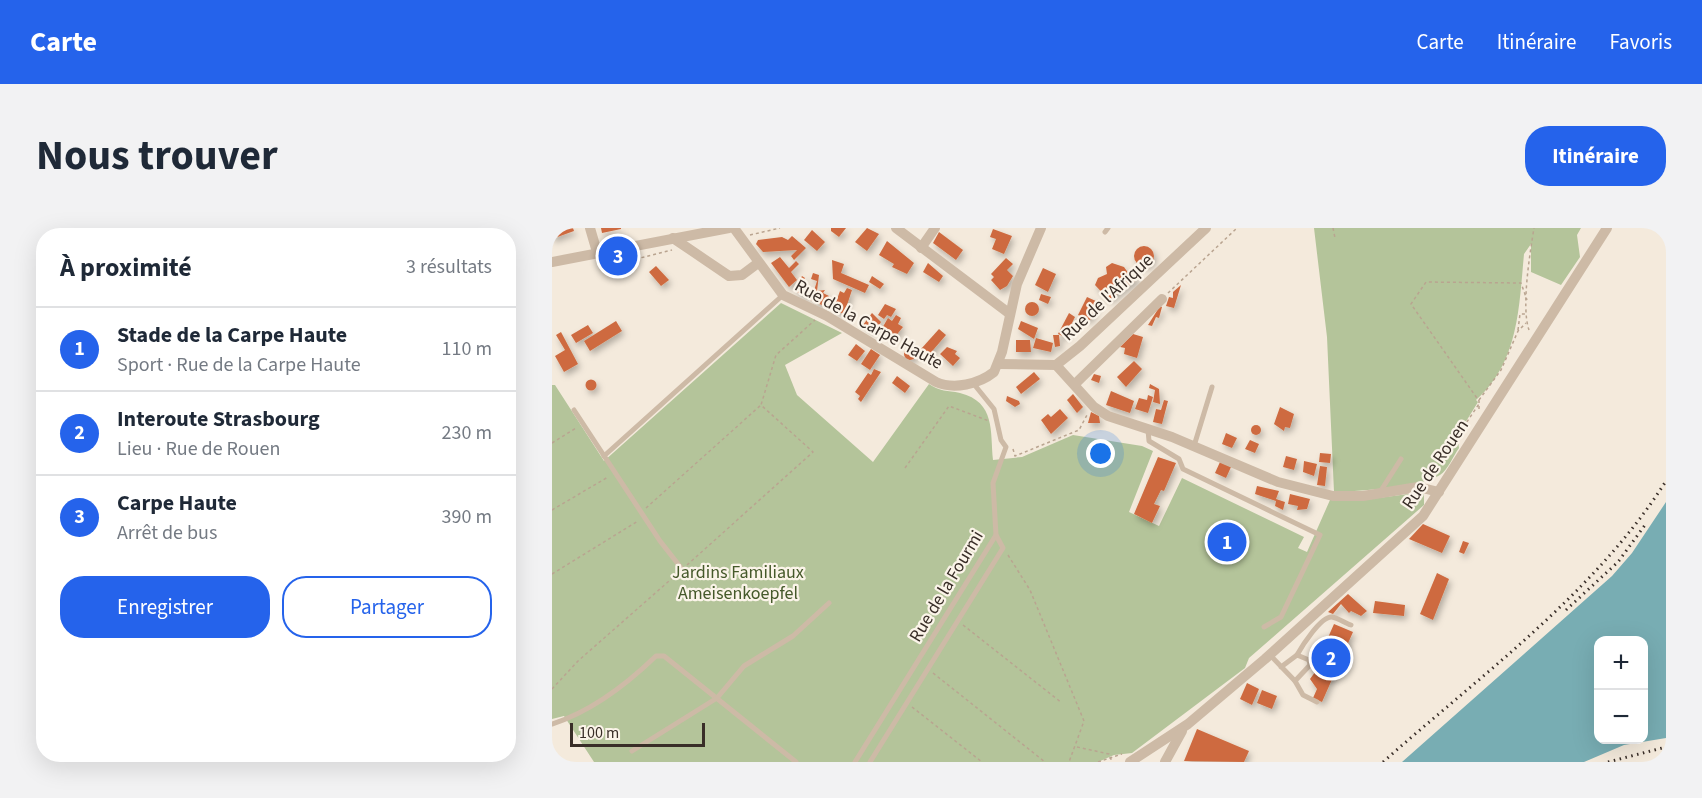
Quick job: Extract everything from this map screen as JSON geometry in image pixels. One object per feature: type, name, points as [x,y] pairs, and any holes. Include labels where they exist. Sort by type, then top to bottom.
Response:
[{"type":"street","points":[[590,228],[597,252]]},
{"type":"street","points":[[552,262],[727,228]]},
{"type":"street","name":"Rue de la Carpe Haute","points":[[734,228],[783,296],[820,313],[936,382],[947,385],[973,383]]},
{"type":"street","points":[[896,228],[1010,315]]},
{"type":"street","points":[[921,248],[934,228]]},
{"type":"street","points":[[973,383],[989,376],[999,364],[1017,284],[1041,228]]},
{"type":"street","name":"Rue de l'Afrique","points":[[1056,365],[1080,346],[1206,228]]},
{"type":"street","name":"Rue de Rouen","points":[[1130,762],[1188,724],[1270,656],[1423,516],[1607,228]]},
{"type":"street","points":[[673,238],[729,276],[742,274],[758,263]]},
{"type":"street","points":[[1076,384],[1162,299]]},
{"type":"street","points":[[999,364],[1056,365],[1076,384],[1091,403],[1108,416],[1194,446],[1278,482],[1322,493],[1363,496],[1418,487],[1439,492]]},
{"type":"street","name":"Rue de Rouen","points":[[1165,762],[1188,724]]},
{"type":"lane","points":[[604,456],[783,296]]},
{"type":"lane","points":[[973,383],[994,409],[1000,440],[1006,447]]},
{"type":"lane","points":[[1194,446],[1212,387]]},
{"type":"lane","points":[[574,410],[643,515],[682,569]]},
{"type":"lane","points":[[1148,430],[1149,441],[1179,459],[1183,469],[1320,535],[1281,617],[1264,627]]},
{"type":"lane","name":"Rue de la Fourmi","points":[[855,762],[996,535],[993,483],[1006,447]]},
{"type":"lane","points":[[1379,493],[1401,459]]},
{"type":"lane","points":[[870,762],[1003,548],[996,535]]},
{"type":"lane","points":[[632,751],[717,698],[744,666],[793,636],[830,603]]},
{"type":"lane","points":[[1281,667],[1297,655],[1303,643],[1326,618],[1332,617],[1351,625]]},
{"type":"lane","points":[[1295,681],[1310,665],[1309,660],[1297,655]]},
{"type":"lane","points":[[552,724],[567,719],[598,702],[641,671],[656,656],[664,656],[796,762]]},
{"type":"lane","points":[[1270,656],[1295,681],[1303,695],[1317,702]]},
{"type":"path","points":[[1162,299],[1237,228]]},
{"type":"path","points":[[1333,228],[1335,238]]},
{"type":"path","points":[[1529,331],[1526,322],[1527,300],[1534,228]]},
{"type":"path","points":[[1478,401],[1412,304],[1426,282],[1521,283],[1527,300]]},
{"type":"path","points":[[552,574],[643,515],[761,405],[776,355],[820,313]]},
{"type":"path","points":[[1462,456],[1460,432],[1478,401],[1501,370],[1518,331],[1520,314],[1527,314]]},
{"type":"path","points":[[1518,331],[1526,322]]},
{"type":"path","points":[[1006,447],[1013,449],[1015,456],[1079,430],[1086,422],[1091,403]]},
{"type":"path","points":[[552,689],[578,661],[813,452],[761,405]]},
{"type":"path","points":[[905,468],[949,406],[973,417],[998,424]]},
{"type":"path","points":[[552,443],[583,423]]},
{"type":"path","points":[[552,510],[615,473]]},
{"type":"path","points":[[1003,548],[1030,590],[1084,721],[1069,762]]},
{"type":"path","points":[[957,621],[1062,703]]},
{"type":"path","points":[[928,669],[1045,762]]},
{"type":"path","points":[[906,703],[982,762]]},
{"type":"path","points":[[1075,747],[1109,754],[1112,762]]},
{"type":"green space","points":[[1314,228],[1581,228],[1577,235],[1580,257],[1561,285],[1531,272],[1531,244],[1524,254],[1518,313],[1509,351],[1490,385],[1476,400],[1478,402],[1457,436],[1459,448],[1440,475],[1404,486],[1334,492],[1327,337]]},
{"type":"green space","name":"Jardins Familiaux Ameisenkoepfel","points":[[781,303],[842,333],[785,365],[797,395],[873,462],[929,384],[940,390],[972,397],[980,403],[989,419],[993,460],[1022,457],[1073,435],[1142,446],[1153,451],[1129,512],[1159,526],[1182,478],[1304,537],[1298,548],[1307,552],[1330,500],[1355,501],[1416,493],[1424,494],[1424,505],[1249,658],[1245,668],[1132,753],[1114,755],[1098,762],[594,762],[564,716],[552,719],[552,385],[555,385],[604,461]]},
{"type":"water","points":[[1666,502],[1666,738],[1648,741],[1648,636],[1594,636],[1594,744],[1630,744],[1584,762],[1402,762],[1612,576],[1632,553]]},
{"type":"building","points":[[552,228],[573,228],[574,231],[552,239]]},
{"type":"building","points":[[601,228],[621,228],[621,229],[602,233]]},
{"type":"building","points":[[831,228],[846,228],[839,237],[831,231]]},
{"type":"building","points":[[867,228],[879,234],[867,251],[855,242]]},
{"type":"building","points":[[993,229],[1012,236],[1004,254],[992,249],[996,239],[990,237]]},
{"type":"building","points":[[812,230],[825,242],[817,251],[804,240]]},
{"type":"building","points":[[939,232],[963,250],[956,260],[933,243]]},
{"type":"building","points":[[792,236],[806,248],[794,260],[791,256],[797,250],[763,252],[756,244],[758,240],[782,237],[788,240]]},
{"type":"building","points":[[887,241],[914,263],[907,274],[892,267],[894,264],[879,255]]},
{"type":"building","points":[[1144,246],[1151,249],[1154,256],[1151,263],[1144,266],[1137,263],[1134,256],[1137,249]]},
{"type":"building","points":[[780,257],[789,268],[796,261],[799,264],[791,272],[797,280],[789,287],[771,263]]},
{"type":"building","points":[[1006,258],[1013,264],[1007,270],[1013,276],[1007,286],[1000,290],[991,280],[994,277],[991,274]]},
{"type":"building","points":[[832,260],[844,264],[841,273],[869,285],[865,293],[833,279]]},
{"type":"building","points":[[928,263],[943,276],[939,282],[923,272]]},
{"type":"building","points":[[1112,263],[1124,267],[1129,274],[1140,277],[1109,300],[1095,285],[1098,278],[1107,274],[1106,267]]},
{"type":"building","points":[[656,266],[669,280],[661,286],[649,272]]},
{"type":"building","points":[[1043,268],[1056,274],[1048,292],[1035,285]]},
{"type":"building","points":[[813,273],[819,275],[817,291],[825,290],[823,293],[829,296],[824,306],[811,300],[817,281],[811,279]]},
{"type":"building","points":[[802,276],[805,278],[802,282],[812,289],[807,298],[794,290]]},
{"type":"building","points":[[872,276],[884,284],[880,289],[869,282]]},
{"type":"building","points":[[1181,285],[1174,308],[1166,306],[1169,297],[1173,298],[1173,292]]},
{"type":"building","points":[[847,288],[852,290],[844,314],[833,310],[840,291],[844,293]]},
{"type":"building","points":[[1041,294],[1051,297],[1048,304],[1039,300]]},
{"type":"building","points":[[1087,297],[1098,302],[1090,320],[1078,315]]},
{"type":"building","points":[[1029,302],[1035,302],[1039,309],[1035,316],[1029,316],[1025,312],[1025,306]]},
{"type":"building","points":[[885,304],[896,309],[891,317],[887,315],[884,319],[878,315]]},
{"type":"building","points":[[1160,306],[1162,307],[1159,318],[1156,317],[1152,326],[1148,325]]},
{"type":"building","points":[[872,313],[881,322],[875,332],[863,325]]},
{"type":"building","points":[[1069,313],[1075,317],[1065,337],[1058,334]]},
{"type":"building","points":[[896,315],[901,318],[898,324],[903,327],[894,338],[881,330],[888,318],[892,321]]},
{"type":"building","points":[[616,321],[622,331],[590,351],[584,341]]},
{"type":"building","points":[[1021,321],[1038,328],[1034,339],[1018,329]]},
{"type":"building","points":[[588,325],[593,333],[576,343],[571,335]]},
{"type":"building","points":[[939,329],[946,335],[928,356],[921,349]]},
{"type":"building","points":[[561,332],[578,364],[564,372],[555,356],[565,350],[556,335]]},
{"type":"building","points":[[1133,334],[1143,337],[1137,358],[1124,354],[1125,348],[1120,347]]},
{"type":"building","points":[[1053,335],[1059,335],[1060,346],[1055,347]]},
{"type":"building","points":[[1036,338],[1053,343],[1051,352],[1033,348]]},
{"type":"building","points":[[1016,340],[1030,340],[1031,352],[1016,352]]},
{"type":"building","points":[[856,344],[865,351],[857,361],[848,355]]},
{"type":"building","points":[[947,347],[957,351],[955,354],[960,358],[953,366],[940,354]]},
{"type":"building","points":[[912,348],[915,349],[915,359],[908,360],[905,359],[904,352],[905,349]]},
{"type":"building","points":[[871,349],[880,355],[870,370],[861,364]]},
{"type":"building","points":[[1134,361],[1142,369],[1126,387],[1117,377]]},
{"type":"building","points":[[874,369],[881,372],[861,402],[858,399],[860,396],[855,392],[868,373],[871,375]]},
{"type":"building","points":[[1034,372],[1040,379],[1021,394],[1016,387]]},
{"type":"building","points":[[1094,374],[1101,376],[1099,383],[1091,380]]},
{"type":"building","points":[[897,376],[910,386],[905,393],[892,383]]},
{"type":"building","points":[[591,380],[595,381],[595,389],[591,390],[587,389],[586,385],[587,381]]},
{"type":"building","points":[[1150,384],[1159,389],[1160,404],[1153,402],[1155,390],[1149,388]]},
{"type":"building","points":[[1111,391],[1134,401],[1130,413],[1106,405]]},
{"type":"building","points":[[1073,394],[1083,407],[1077,413],[1067,400]]},
{"type":"building","points":[[1148,395],[1153,397],[1148,413],[1135,409],[1139,398],[1147,400]]},
{"type":"building","points":[[1007,396],[1019,401],[1020,404],[1015,407],[1006,401]]},
{"type":"building","points":[[1164,400],[1168,401],[1162,424],[1153,422],[1156,409],[1161,410]]},
{"type":"building","points":[[1280,407],[1294,414],[1290,428],[1285,427],[1284,431],[1274,424]]},
{"type":"building","points":[[1060,409],[1068,418],[1051,434],[1041,420],[1048,414],[1051,417]]},
{"type":"building","points":[[1091,412],[1099,416],[1100,423],[1088,423]]},
{"type":"building","points":[[1256,425],[1261,430],[1256,435],[1251,430]]},
{"type":"building","points":[[1226,433],[1237,438],[1232,448],[1222,444]]},
{"type":"building","points":[[1250,440],[1259,444],[1255,453],[1245,449]]},
{"type":"building","points":[[1320,453],[1331,454],[1330,463],[1319,462]]},
{"type":"building","points":[[1286,456],[1297,459],[1294,470],[1283,467]]},
{"type":"building","points":[[1158,457],[1176,463],[1164,491],[1161,490],[1154,504],[1160,506],[1152,523],[1134,514]]},
{"type":"building","points":[[1304,461],[1317,464],[1314,476],[1303,472]]},
{"type":"building","points":[[1220,462],[1231,467],[1226,478],[1215,473]]},
{"type":"building","points":[[1320,466],[1327,467],[1325,486],[1317,485]]},
{"type":"building","points":[[1257,486],[1279,491],[1276,499],[1285,502],[1283,510],[1275,506],[1276,501],[1255,494]]},
{"type":"building","points":[[1290,494],[1310,499],[1307,509],[1297,510],[1298,506],[1288,504]]},
{"type":"building","points":[[1423,524],[1450,536],[1442,553],[1409,539]]},
{"type":"building","points":[[1463,541],[1469,543],[1464,554],[1459,552]]},
{"type":"building","points":[[1437,573],[1449,579],[1433,620],[1420,614]]},
{"type":"building","points":[[1348,594],[1367,611],[1361,616],[1351,611],[1349,613],[1341,604],[1333,614],[1328,612]]},
{"type":"building","points":[[1375,601],[1405,605],[1404,616],[1373,613]]},
{"type":"building","points":[[1334,624],[1353,632],[1322,702],[1313,698],[1317,689],[1310,679],[1318,668],[1315,667]]},
{"type":"building","points":[[1247,683],[1259,689],[1252,705],[1240,699]]},
{"type":"building","points":[[1262,690],[1277,696],[1272,709],[1257,703]]},
{"type":"building","points":[[1197,729],[1249,751],[1244,762],[1184,761]]},
{"type":"railway","points":[[1383,762],[1535,631],[1571,596],[1606,560],[1666,481]]},
{"type":"railway","points":[[1566,610],[1618,562],[1645,525]]},
{"type":"railway","points":[[1608,762],[1666,747]]},
{"type":"railway","points":[[1656,762],[1666,760]]},
{"type":"place","name":"Carpe Haute","points":[[618,256]]},
{"type":"place","name":"Stade de la Carpe Haute","points":[[1227,542]]},
{"type":"place","name":"Interoute Strasbourg","points":[[1331,658]]}]
